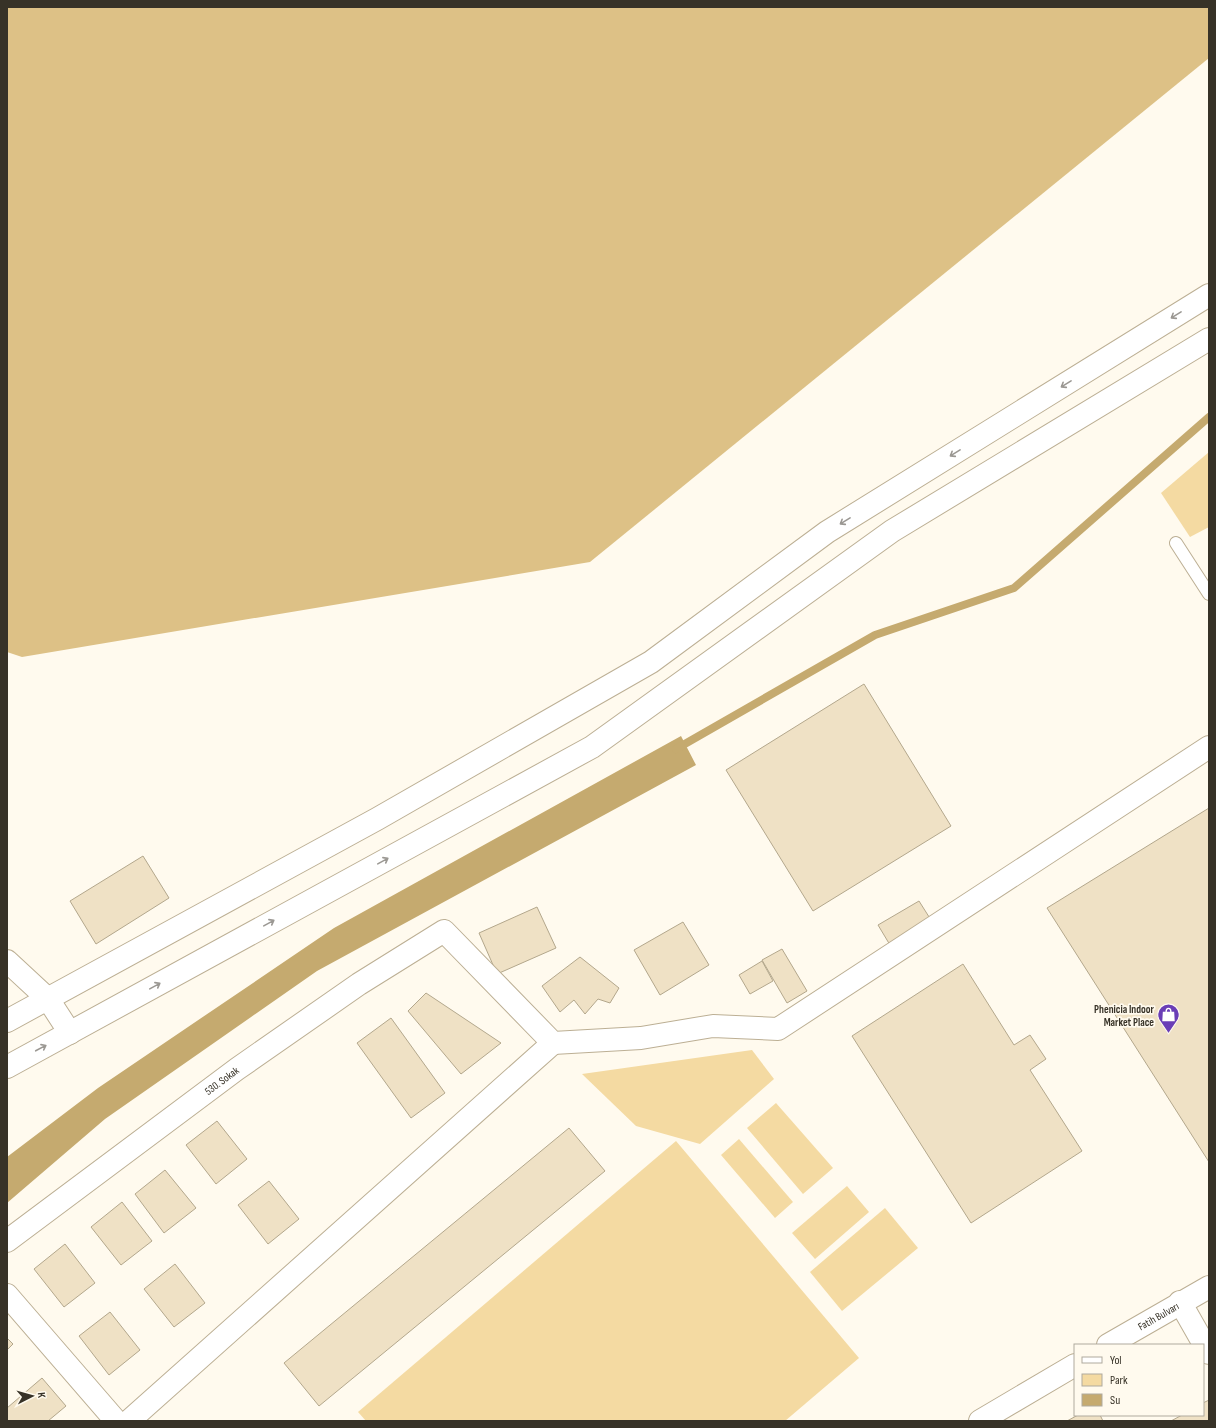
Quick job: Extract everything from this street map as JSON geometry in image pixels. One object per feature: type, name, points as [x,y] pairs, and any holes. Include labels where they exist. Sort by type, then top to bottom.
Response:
[{"type":"street","points":[[7,1021],[377,819],[651,662],[827,532],[1209,295]]},
{"type":"street","points":[[7,1067],[592,747],[892,531],[1209,339]]},
{"type":"street","points":[[129,1421],[553,1043],[641,1038],[713,1026],[778,1029],[1209,746]]},
{"type":"street","name":"530. Sokak","points":[[7,1241],[237,1069],[359,984],[444,931],[553,1043]]},
{"type":"street","points":[[7,961],[48,999],[70,1033]]},
{"type":"street","name":"Fatih Bulvarı","points":[[1110,1344],[1180,1302],[1209,1287]]},
{"type":"street","points":[[7,1295],[116,1421]]},
{"type":"street","points":[[1180,1302],[1204,1344]]},
{"type":"street","points":[[1204,1344],[1209,1353]]},
{"type":"street","points":[[995,1417],[1074,1366]]},
{"type":"lane","points":[[1176,543],[1209,594]]},
{"type":"green space","points":[[1209,452],[1209,527],[1190,537],[1161,493]]},
{"type":"green space","points":[[752,1050],[774,1079],[700,1144],[636,1126],[582,1074]]},
{"type":"green space","points":[[776,1103],[833,1168],[803,1194],[747,1128]]},
{"type":"green space","points":[[739,1139],[793,1202],[775,1218],[721,1155]]},
{"type":"green space","points":[[676,1141],[859,1358],[785,1421],[366,1421],[358,1412]]},
{"type":"green space","points":[[847,1186],[869,1212],[815,1259],[792,1233]]},
{"type":"green space","points":[[885,1208],[918,1248],[842,1311],[810,1272]]},
{"type":"shaded area","points":[[7,7],[1209,7],[1209,58],[590,562],[22,657],[7,652]]},
{"type":"water","points":[[681,736],[696,765],[317,971],[105,1119],[7,1203],[7,1157],[98,1088],[334,928]]},
{"type":"building","points":[[864,684],[951,826],[813,911],[726,770]]},
{"type":"building","name":"Phenicia Indoor Market Place","points":[[1209,808],[1209,1162],[1047,908]]},
{"type":"building","points":[[143,856],[169,898],[96,944],[70,901]]},
{"type":"building","points":[[919,901],[931,920],[890,945],[878,925]]},
{"type":"building","points":[[537,907],[556,948],[497,974],[479,933]]},
{"type":"building","points":[[683,922],[709,965],[660,995],[634,950]]},
{"type":"building","points":[[782,949],[807,991],[787,1003],[762,960]]},
{"type":"building","points":[[580,957],[619,988],[610,1003],[598,999],[585,1014],[574,1000],[560,1012],[542,986]]},
{"type":"building","points":[[762,961],[773,981],[750,994],[739,975]]},
{"type":"building","points":[[963,964],[1014,1045],[1030,1035],[1046,1059],[1030,1070],[1082,1151],[971,1223],[852,1036]]},
{"type":"building","points":[[426,993],[501,1043],[461,1074],[408,1011]]},
{"type":"building","points":[[391,1018],[445,1093],[411,1118],[357,1043]]},
{"type":"building","points":[[217,1121],[247,1159],[216,1184],[186,1145]]},
{"type":"building","points":[[569,1128],[605,1171],[319,1406],[284,1363]]},
{"type":"building","points":[[165,1170],[196,1208],[164,1233],[135,1194]]},
{"type":"building","points":[[269,1181],[299,1219],[268,1244],[238,1205]]},
{"type":"building","points":[[122,1202],[152,1241],[121,1265],[91,1227]]},
{"type":"building","points":[[65,1244],[95,1283],[64,1307],[34,1269]]},
{"type":"building","points":[[175,1264],[205,1303],[174,1327],[144,1289]]},
{"type":"building","points":[[110,1312],[140,1350],[109,1375],[79,1336]]},
{"type":"building","points":[[7,1338],[13,1344],[7,1350]]},
{"type":"building","points":[[42,1378],[66,1406],[48,1421],[7,1421],[7,1408]]},
{"type":"building","points":[[1209,1400],[1209,1421],[1171,1421],[1180,1416],[1204,1416],[1204,1402]]},
{"type":"building","points":[[1076,1416],[1100,1416],[1103,1421],[1067,1421]]},
{"type":"waterway","points":[[676,749],[875,635],[1014,588],[1209,417]]},
{"type":"place","name":"Phenicia Indoor Market Place","points":[[1169,1034]]}]
